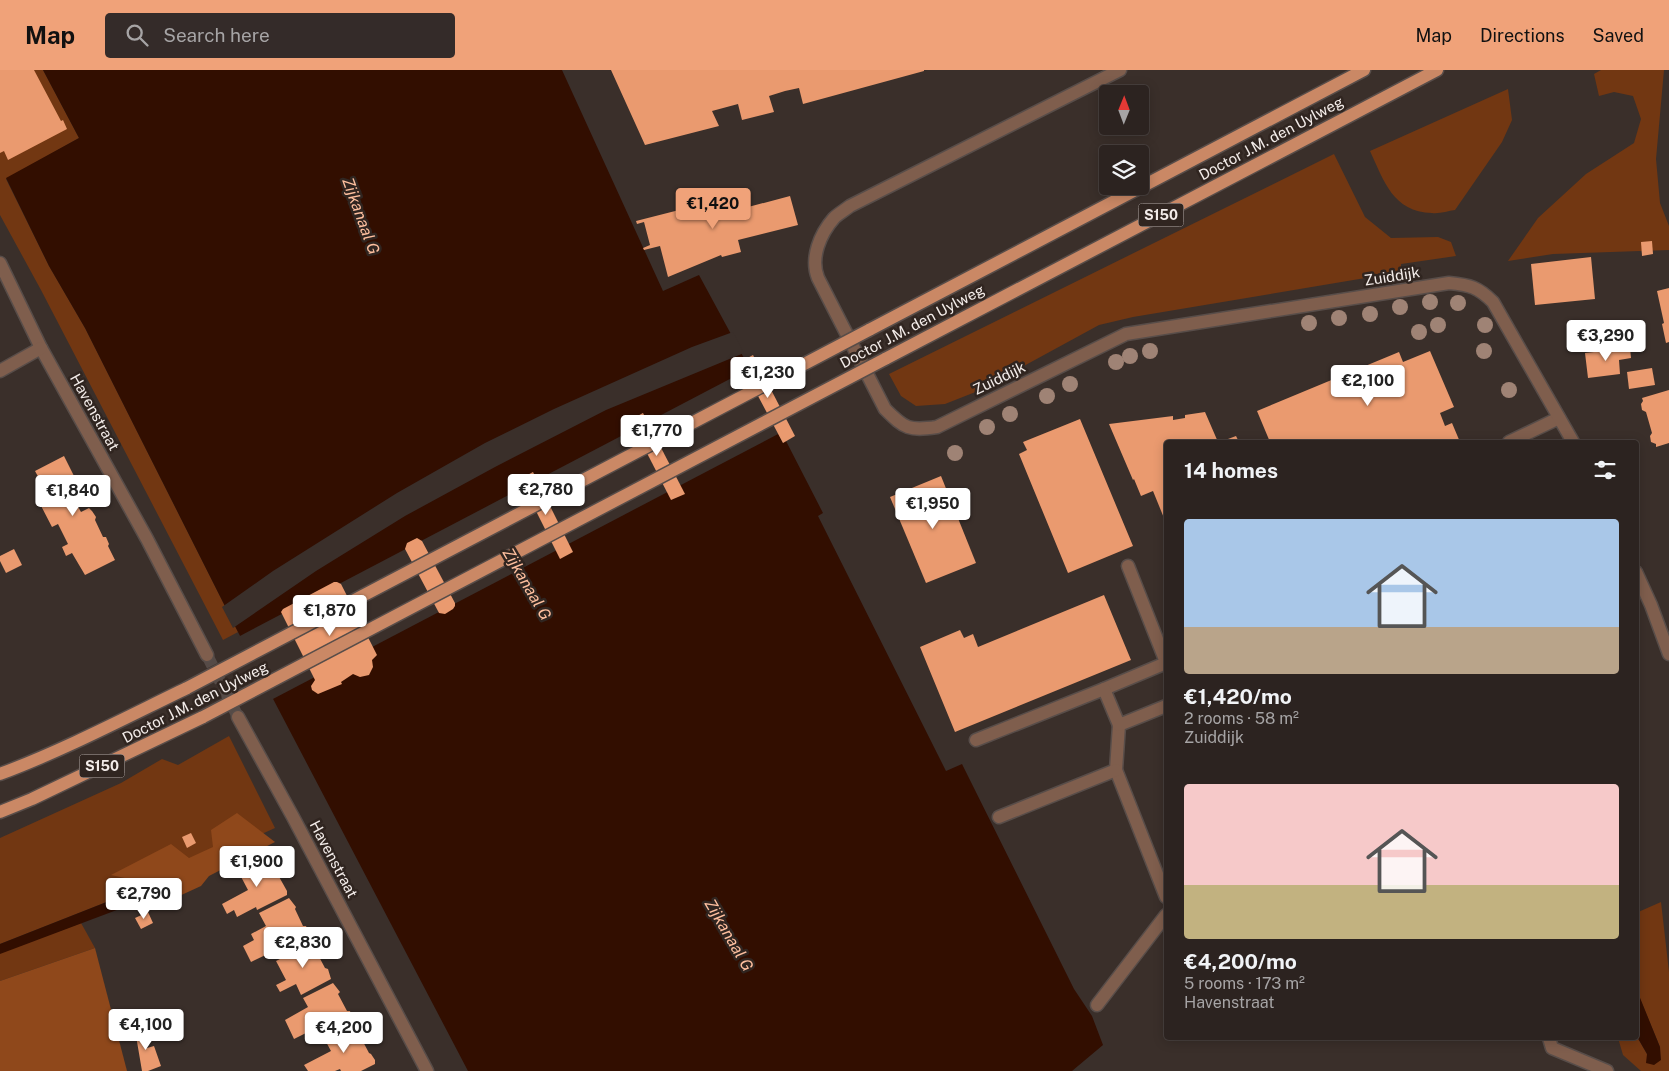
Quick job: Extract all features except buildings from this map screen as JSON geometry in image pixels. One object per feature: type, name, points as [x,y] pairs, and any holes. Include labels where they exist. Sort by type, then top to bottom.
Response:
[{"type":"main road","name":"Doctor J.M. den Uylweg","points":[[0,774],[106,728],[187,688],[1364,70]]},
{"type":"main road","name":"Doctor J.M. den Uylweg","points":[[0,812],[32,799],[202,717],[1437,70]]},
{"type":"street","name":"Zuiddijk","points":[[1120,70],[850,206],[835,217],[825,231],[815,252],[814,270],[886,409],[901,425],[917,430],[937,426],[1126,334],[1449,284],[1469,285],[1482,292],[1493,302],[1572,440]]},
{"type":"street","name":"Havenstraat","points":[[0,263],[41,348],[147,539],[207,655]]},
{"type":"street","points":[[0,371],[41,348]]},
{"type":"street","points":[[1513,440],[1559,418]]},
{"type":"street","points":[[1128,566],[1164,658]]},
{"type":"street","points":[[1639,582],[1651,606],[1669,654]]},
{"type":"street","points":[[976,740],[1164,664]]},
{"type":"street","points":[[1104,689],[1119,725],[1116,770],[1164,892]]},
{"type":"street","points":[[1119,725],[1164,707]]},
{"type":"street","name":"Havenstraat","points":[[238,716],[293,816],[427,1071]]},
{"type":"street","points":[[998,817],[1116,770]]},
{"type":"street","points":[[1097,1005],[1164,918]]},
{"type":"street","points":[[1550,1040],[1552,1048],[1607,1071]]},
{"type":"shaded area","points":[[0,70],[43,70],[79,138],[6,179],[49,266],[85,328],[238,632],[223,640],[0,215]]},
{"type":"shaded area","points":[[1601,70],[1664,70],[1656,159],[1660,203],[1669,226],[1669,250],[1553,254],[1508,261],[1538,218],[1586,174],[1634,143],[1641,119],[1633,96],[1614,92],[1599,96],[1594,74]]},
{"type":"shaded area","points":[[1508,89],[1512,120],[1502,142],[1455,210],[1441,213],[1419,211],[1399,201],[1385,184],[1370,151]]},
{"type":"shaded area","points":[[1334,154],[1365,217],[1391,238],[1438,237],[1451,242],[1456,256],[1401,264],[1401,272],[1133,317],[1099,325],[978,391],[945,404],[916,406],[901,396],[889,374]]},
{"type":"shaded area","points":[[229,736],[275,828],[132,892],[0,944],[0,838],[121,783],[162,759],[178,765]]},
{"type":"shaded area","points":[[237,813],[275,842],[209,876],[201,886],[164,903],[151,898],[143,882],[111,875],[171,844],[189,858],[213,847],[211,830]]},
{"type":"shaded area","points":[[1661,902],[1669,972],[1669,1071],[1641,1071],[1623,1055],[1619,1040],[1639,1040],[1647,1054],[1660,1047],[1639,996],[1639,912]]},
{"type":"shaded area","points":[[81,923],[95,948],[0,981],[0,953]]},
{"type":"shaded area","points":[[95,948],[127,1071],[0,1071],[0,981]]},
{"type":"water","name":"Zijkanaal G","points":[[43,70],[562,70],[663,291],[699,275],[745,360],[740,363],[783,443],[786,441],[823,513],[818,516],[946,771],[962,764],[1074,989],[1092,1016],[1103,1045],[1072,1071],[468,1071],[238,632],[85,328],[49,266],[6,178],[79,138]]},
{"type":"water","points":[[132,892],[138,902],[0,954],[0,944]]},
{"type":"water","points":[[1639,995],[1660,1047],[1661,1060],[1654,1065],[1646,1063],[1647,1054],[1639,1040]]},
{"type":"pier","points":[[733,332],[744,353],[606,410],[495,467],[405,516],[316,571],[233,628],[222,607],[273,571],[397,493],[485,443],[554,409],[692,347]]},
{"type":"pier","points":[[747,370],[780,433],[271,700],[238,637]]},
{"type":"tunnel","points":[[207,655],[238,717]]}]
